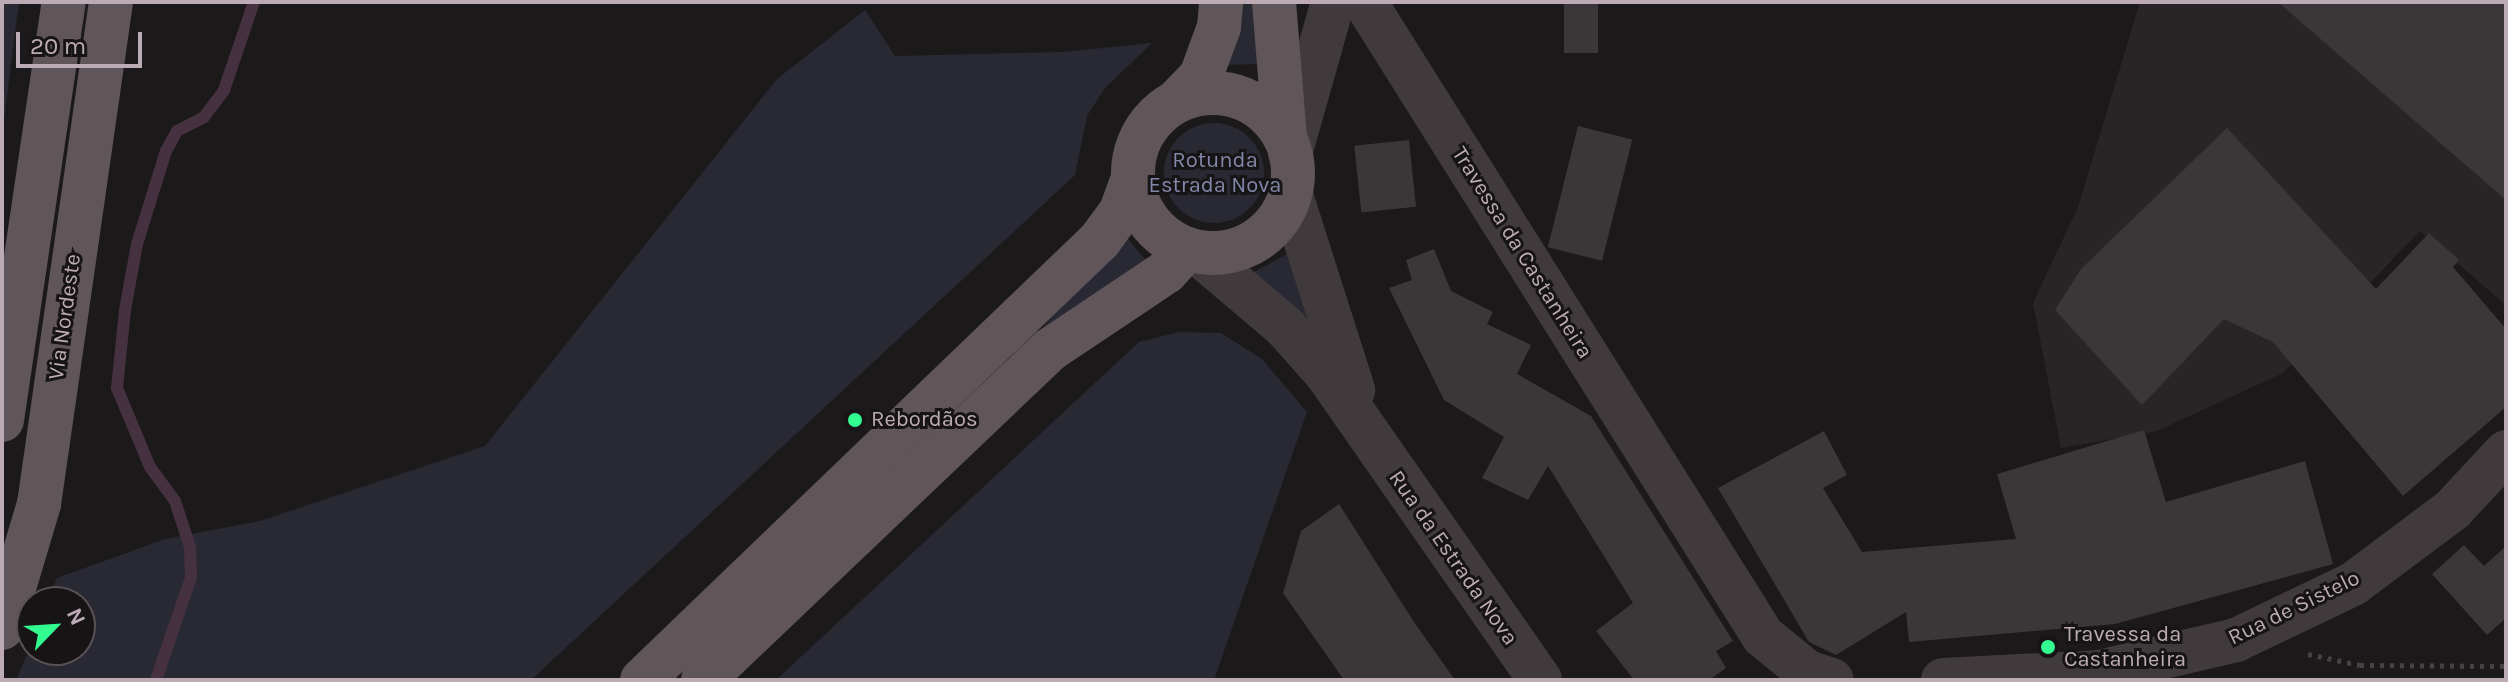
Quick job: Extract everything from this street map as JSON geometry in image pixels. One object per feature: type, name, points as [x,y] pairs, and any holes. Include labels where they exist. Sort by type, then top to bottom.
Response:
[{"type":"main road","points":[[2,420],[64,2]]},
{"type":"main road","name":"Via Nordeste","points":[[2,628],[39,504],[111,2]]},
{"type":"main road","points":[[642,680],[1100,240],[1121,211],[1133,178],[1143,133],[1201,76],[1219,27],[1221,2]]},
{"type":"main road","points":[[703,680],[1051,349],[1193,251],[1240,249],[1276,221],[1288,161],[1274,2]]},
{"type":"main road","points":[[1177,101],[1207,93],[1238,97],[1265,112],[1288,161]]},
{"type":"main road","points":[[1133,178],[1149,221],[1193,251]]},
{"type":"street","points":[[1288,161],[1333,2]]},
{"type":"street","name":"Travessa da Castanheira","points":[[1365,2],[1763,636],[1807,672],[1832,680]]},
{"type":"street","name":"Rua da Estrada Nova","points":[[1288,161],[1316,286],[1369,434]]},
{"type":"street","name":"Rua da Estrada Nova","points":[[1193,251],[1307,350],[1369,434],[1412,504],[1540,680]]},
{"type":"street","name":"Rua de Sistelo","points":[[1943,680],[2099,672],[2236,640],[2353,584],[2452,510],[2506,452]]},
{"type":"path","points":[[2236,640],[2360,665],[2506,666]]},
{"type":"shaded area","points":[[2140,2],[2506,2],[2506,305],[2420,231],[2283,373],[2157,431],[2061,448],[2033,303],[2078,207]]},
{"type":"green space","points":[[2,2],[19,2],[2,135]]},
{"type":"green space","points":[[1239,2],[1253,2],[1257,64],[1225,65]]},
{"type":"green space","points":[[865,10],[895,56],[1063,52],[1152,43],[1105,88],[1087,116],[1075,175],[531,680],[16,680],[22,666],[96,666],[96,586],[54,586],[57,578],[165,539],[260,521],[485,446],[777,79]]},
{"type":"green space","name":"Rotunda Estrada Nova","points":[[1214,123],[1242,131],[1256,145],[1264,173],[1256,201],[1242,215],[1214,223],[1186,215],[1172,201],[1164,173],[1172,145],[1186,131]]},
{"type":"green space","points":[[1125,235],[1148,263],[1028,344]]},
{"type":"green space","points":[[1289,253],[1313,326],[1245,277]]},
{"type":"green space","points":[[1179,332],[1221,333],[1262,359],[1307,412],[1214,680],[776,680],[1139,342]]},
{"type":"building","points":[[1564,2],[1598,2],[1598,53],[1564,53]]},
{"type":"building","points":[[2278,2],[2506,2],[2506,200]]},
{"type":"building","points":[[1578,126],[1632,140],[1602,261],[1548,247]]},
{"type":"building","points":[[2227,128],[2376,289],[2429,233],[2459,260],[2453,267],[2506,329],[2506,407],[2403,496],[2273,342],[2224,319],[2142,405],[2055,310],[2081,269]]},
{"type":"building","points":[[1409,140],[1416,207],[1361,212],[1354,146]]},
{"type":"building","points":[[1434,249],[1451,291],[1493,312],[1487,324],[1531,345],[1517,374],[1591,416],[1733,641],[1716,651],[1726,668],[1709,680],[1634,680],[1596,631],[1633,603],[1548,466],[1528,500],[1482,478],[1504,437],[1444,400],[1389,288],[1412,280],[1406,260]]},
{"type":"building","points":[[2144,430],[2166,502],[2305,461],[2333,564],[2115,624],[1909,642],[1906,612],[1836,655],[1809,642],[1718,488],[1824,431],[1847,475],[1823,488],[1862,552],[2016,539],[1997,474]]},
{"type":"building","points":[[1339,504],[1455,680],[1344,680],[1283,593],[1301,531]]},
{"type":"building","points":[[2464,545],[2484,566],[2506,546],[2506,618],[2487,635],[2432,574]]},
{"type":"waterway","points":[[156,680],[191,577],[190,547],[175,501],[150,467],[117,388],[125,310],[137,244],[166,151],[177,131],[204,117],[224,90],[254,2]]},
{"type":"place","name":"Rebordãos","points":[[855,420]]},
{"type":"place","name":"Travessa da Castanheira","points":[[2048,647]]}]
